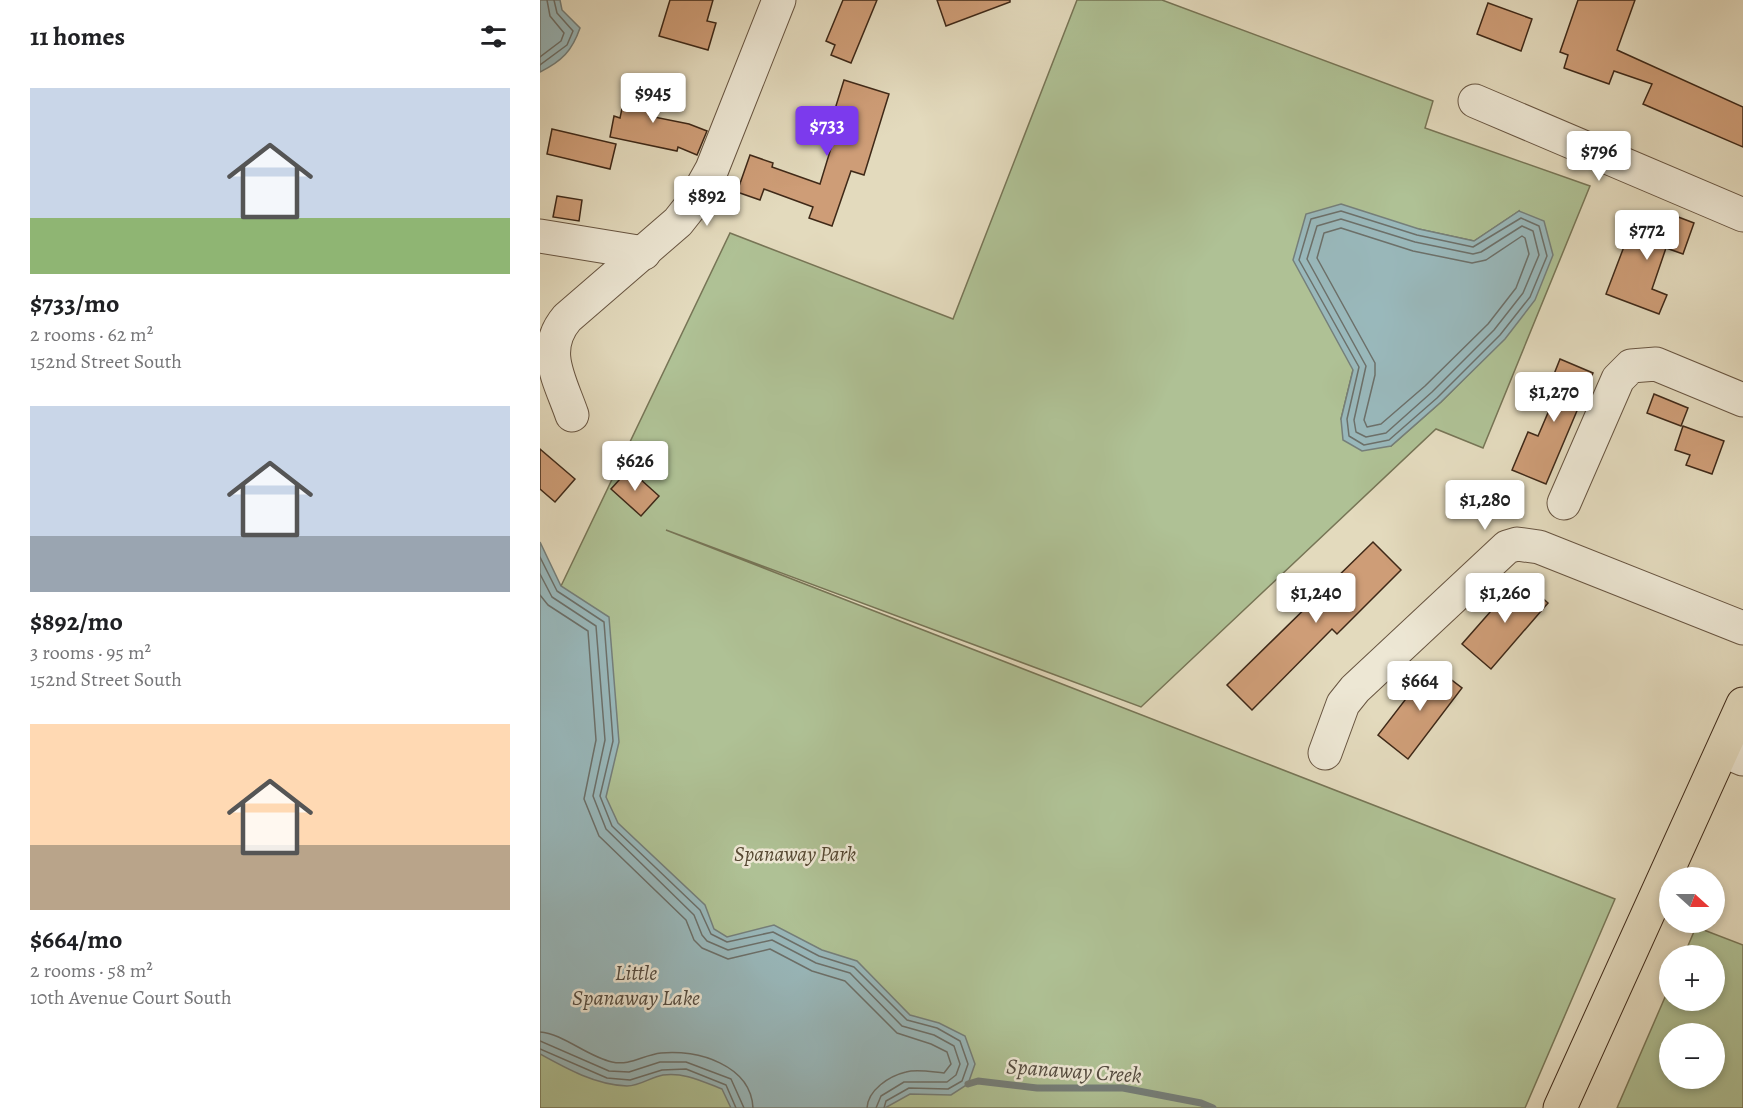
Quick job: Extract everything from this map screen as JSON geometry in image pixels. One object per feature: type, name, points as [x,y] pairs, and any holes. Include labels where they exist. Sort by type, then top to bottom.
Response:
[{"type":"main road","points":[[1560,1108],[1733,755],[1743,704]]},
{"type":"street","points":[[572,415],[552,357],[556,331],[567,318],[678,222],[712,169],[778,0]]},
{"type":"street","points":[[1475,101],[1743,215]]},
{"type":"street","points":[[540,236],[644,253]]},
{"type":"street","points":[[1564,503],[1618,379],[1631,366],[1656,364],[1743,400]]},
{"type":"street","points":[[1325,753],[1343,704],[1355,689],[1507,547],[1517,544],[1539,547],[1743,628]]},
{"type":"green space","name":"Spanaway Park","points":[[1077,0],[1162,0],[1433,101],[1425,128],[1590,186],[1483,448],[1436,429],[1141,707],[666,530],[1615,899],[1525,1108],[540,1108],[540,596],[561,586],[730,233],[953,319]],"holes":[[[1519,211],[1504,339],[1441,402],[1391,446],[1341,419],[1353,370],[1419,229],[1474,241]]]},
{"type":"green space","points":[[1693,933],[1712,933],[1743,945],[1743,1108],[1617,1108],[1659,1011],[1725,1011],[1725,945],[1688,945]]},
{"type":"water","points":[[540,0],[560,0],[562,10],[580,28],[565,54],[540,72]]},
{"type":"water","points":[[1341,204],[1419,229],[1474,241],[1519,211],[1544,221],[1553,255],[1535,300],[1505,339],[1441,402],[1391,446],[1362,451],[1343,440],[1341,419],[1353,370],[1293,260],[1306,214]]},
{"type":"water","name":"Little Spanaway Lake","points":[[540,542],[561,586],[609,617],[619,742],[606,797],[618,823],[705,905],[714,929],[727,937],[774,925],[822,950],[857,961],[910,1015],[939,1023],[965,1036],[975,1064],[968,1084],[951,1095],[910,1094],[885,1108],[731,1108],[722,1089],[694,1078],[671,1074],[632,1086],[615,1085],[582,1075],[540,1054]]},
{"type":"building","points":[[670,0],[713,0],[707,21],[716,23],[708,50],[659,36]]},
{"type":"building","points":[[843,0],[877,0],[851,63],[831,55],[835,45],[826,41]]},
{"type":"building","points":[[937,0],[1010,0],[1010,2],[946,26]]},
{"type":"building","points":[[1578,0],[1635,0],[1617,50],[1743,107],[1743,147],[1643,104],[1652,84],[1614,71],[1609,84],[1564,68],[1568,55],[1560,52]]},
{"type":"building","points":[[1488,3],[1532,19],[1521,51],[1477,34]]},
{"type":"building","points":[[628,80],[655,86],[649,116],[689,124],[707,131],[697,155],[678,147],[677,151],[610,137],[614,116],[620,118]]},
{"type":"building","points":[[844,80],[889,94],[864,175],[851,171],[832,226],[809,218],[813,207],[764,189],[760,200],[737,192],[750,155],[773,163],[772,167],[820,184],[842,112],[835,109]]},
{"type":"building","points":[[552,129],[616,144],[610,169],[547,154]]},
{"type":"building","points":[[557,196],[582,200],[579,221],[553,217]]},
{"type":"building","points":[[1636,215],[1668,227],[1673,215],[1694,223],[1683,254],[1666,248],[1652,289],[1667,295],[1659,314],[1606,294]]},
{"type":"building","points":[[1560,359],[1593,373],[1546,484],[1512,470],[1528,432],[1538,436],[1553,401],[1545,397]]},
{"type":"building","points":[[1654,394],[1688,408],[1681,426],[1647,413]]},
{"type":"building","points":[[1683,426],[1724,441],[1712,474],[1686,465],[1690,455],[1675,450]]},
{"type":"building","points":[[540,449],[575,479],[555,502],[540,489]]},
{"type":"building","points":[[629,469],[659,496],[641,516],[611,489]]},
{"type":"building","points":[[1373,542],[1401,570],[1337,634],[1332,629],[1252,710],[1227,685]]},
{"type":"building","points":[[1520,578],[1548,603],[1491,669],[1462,644]]},
{"type":"building","points":[[1432,665],[1462,688],[1408,759],[1378,735]]},
{"type":"waterway","name":"Spanaway Creek","points":[[968,1084],[978,1081],[1037,1088],[1123,1088],[1201,1103],[1213,1108]]}]
